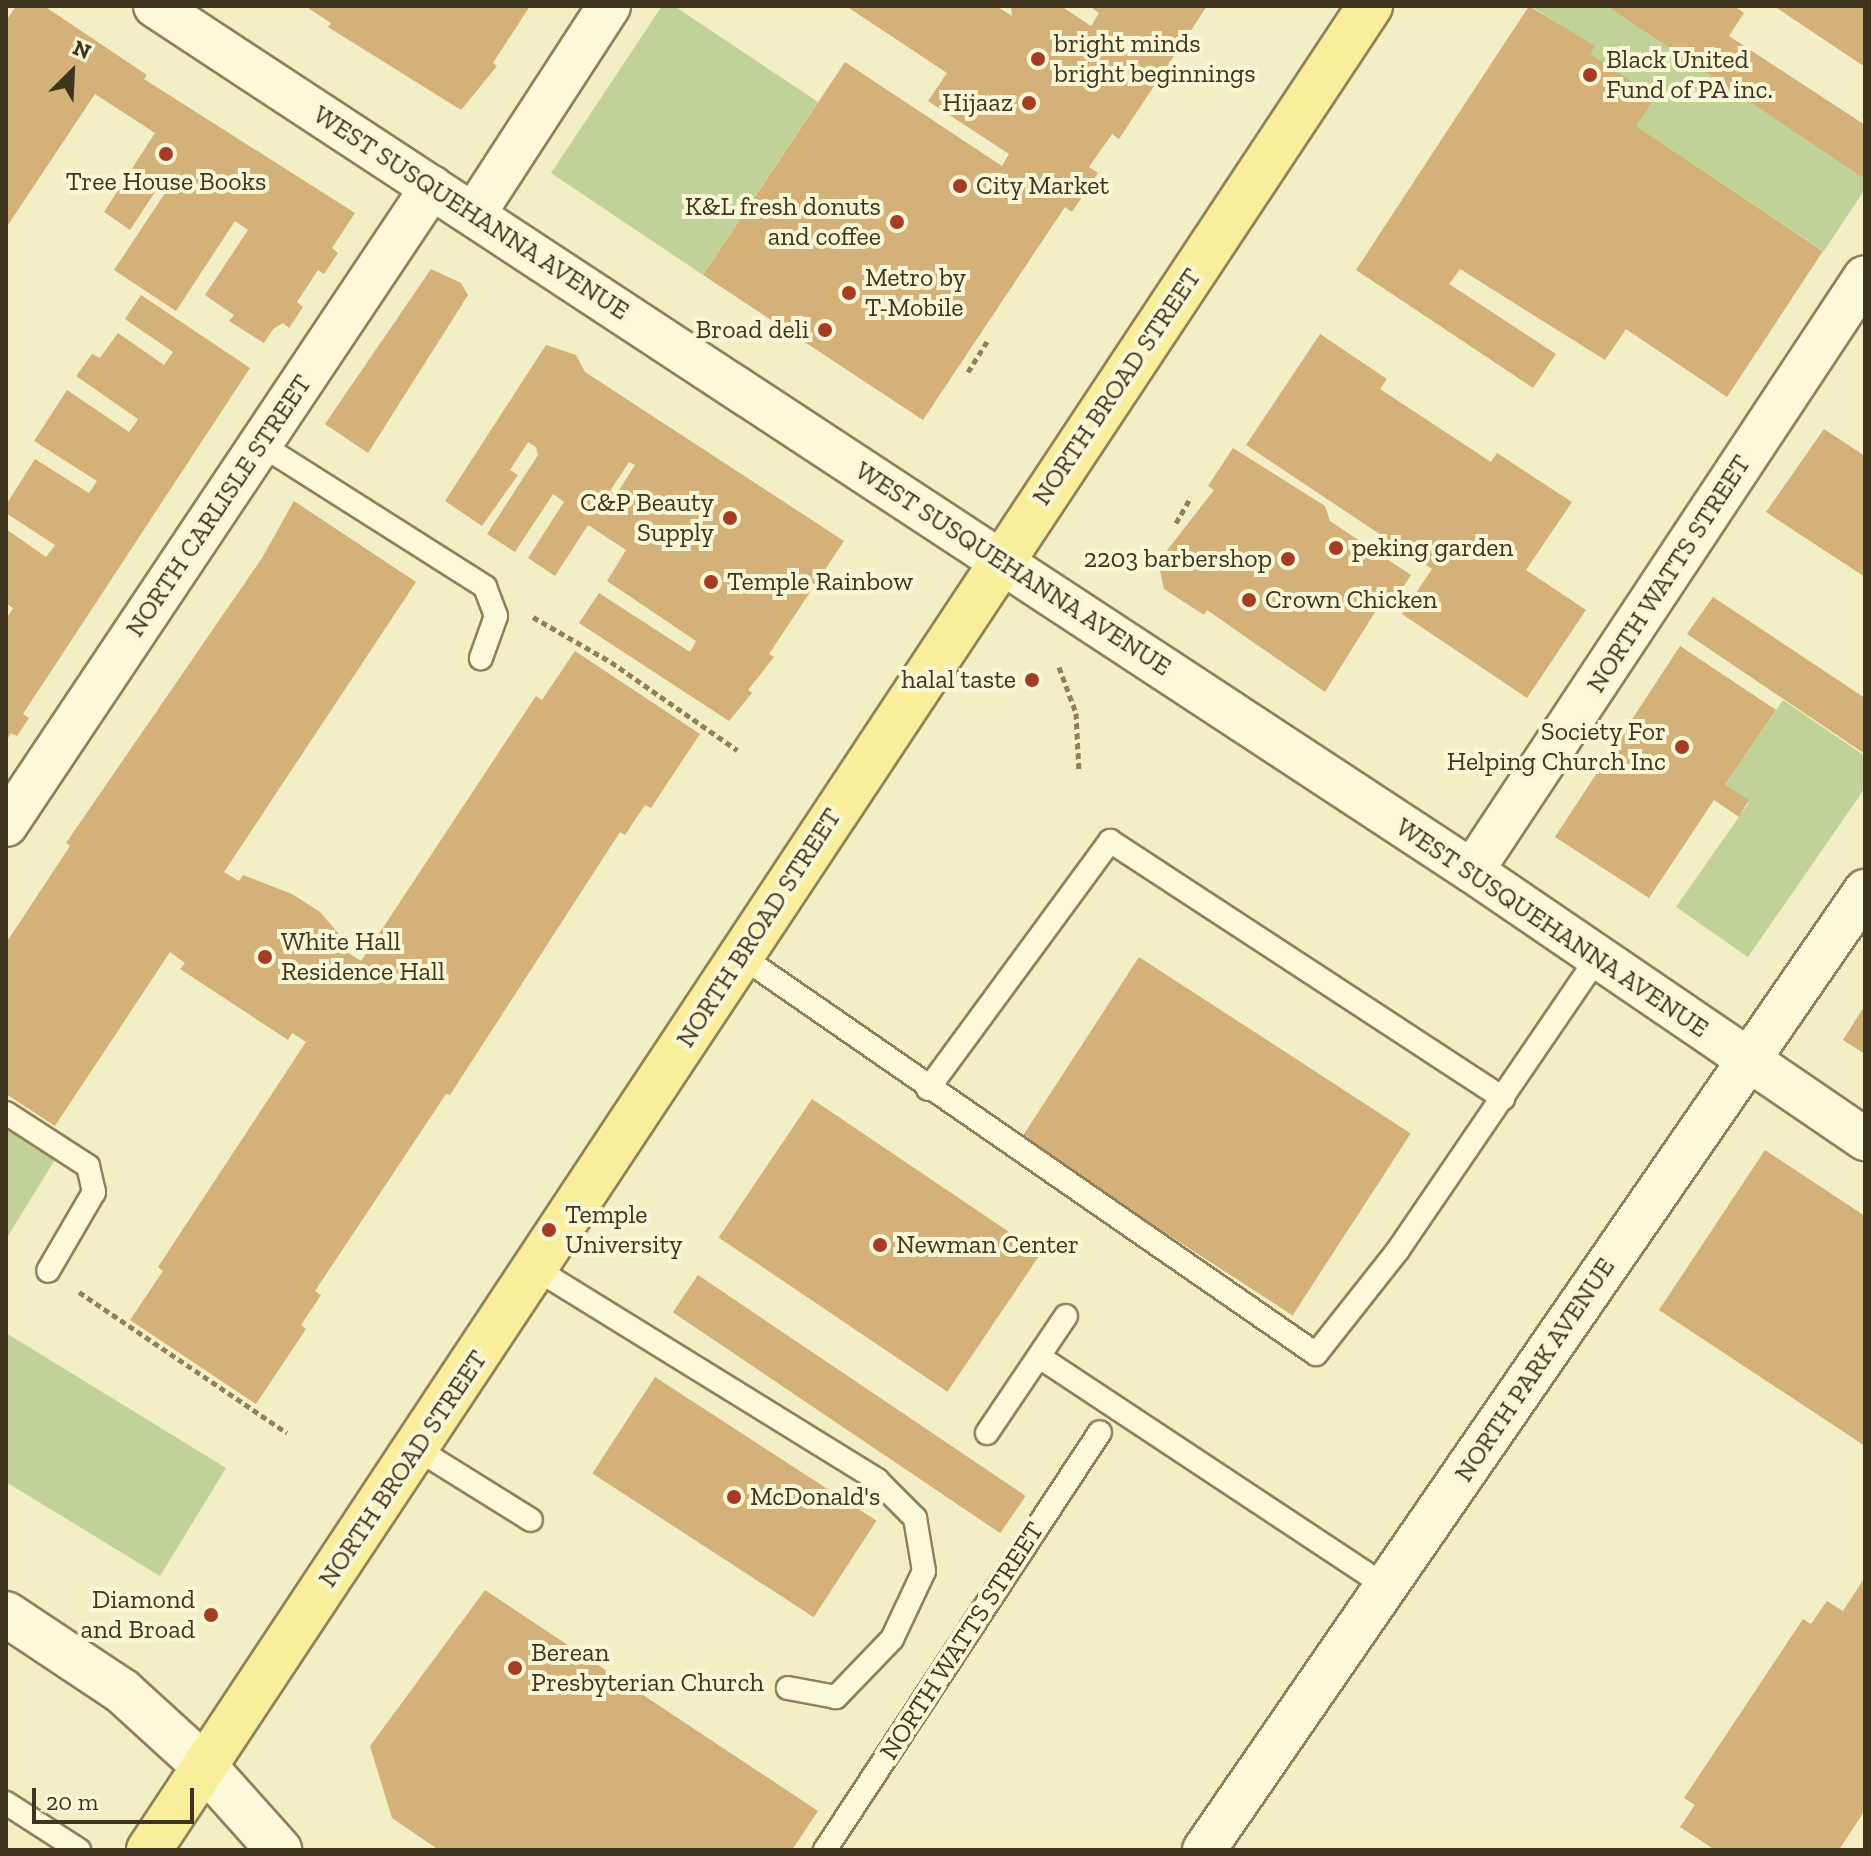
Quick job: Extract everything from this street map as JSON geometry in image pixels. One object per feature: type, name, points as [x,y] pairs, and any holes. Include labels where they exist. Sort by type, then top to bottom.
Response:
[{"type":"main road","name":"NORTH BROAD STREET","points":[[149,1850],[1370,6]]},
{"type":"main road","points":[[6,1614],[122,1691],[204,1766],[279,1850]]},
{"type":"street","name":"WEST SUSQUEHANNA AVENUE","points":[[155,6],[1472,871],[1865,1139]]},
{"type":"street","points":[[474,214],[609,6]]},
{"type":"street","name":"NORTH CARLISLE STREET","points":[[6,825],[432,187]]},
{"type":"street","name":"NORTH WATTS STREET","points":[[1472,871],[1865,277]]},
{"type":"street","name":"NORTH PARK AVENUE","points":[[1204,1850],[1865,891]]},
{"type":"lane","points":[[260,444],[485,587],[496,616],[481,658]]},
{"type":"lane","points":[[928,1089],[1110,841],[1503,1098]]},
{"type":"lane","points":[[741,956],[928,1089],[1316,1354],[1398,1250],[1597,958]]},
{"type":"lane","points":[[6,1113],[88,1166],[94,1192],[48,1271]]},
{"type":"lane","points":[[536,1269],[877,1480],[915,1518],[924,1571],[892,1639],[836,1697],[788,1688]]},
{"type":"lane","points":[[987,1433],[1041,1358],[1066,1316]]},
{"type":"lane","points":[[1041,1358],[1386,1586]]},
{"type":"lane","name":"NORTH WATTS STREET","points":[[825,1850],[1100,1432]]},
{"type":"lane","points":[[417,1449],[531,1520]]},
{"type":"lane","points":[[6,1803],[79,1850]]},
{"type":"path","points":[[968,372],[988,340]]},
{"type":"path","points":[[1176,523],[1191,497]]},
{"type":"path","points":[[490,601],[550,624],[737,750]]},
{"type":"path","points":[[1059,667],[1076,713],[1079,772]]},
{"type":"path","points":[[48,1271],[287,1433]]},
{"type":"green space","points":[[662,6],[674,6],[818,102],[703,275],[551,173]]},
{"type":"green space","points":[[1531,6],[1607,6],[1865,169],[1865,189],[1824,251],[1631,123],[1583,54],[1589,44]]},
{"type":"green space","points":[[1783,700],[1865,756],[1865,788],[1748,957],[1676,907],[1748,804],[1724,787]]},
{"type":"green space","points":[[6,1128],[56,1158],[6,1239]]},
{"type":"green space","points":[[6,1333],[226,1468],[160,1576],[6,1482]]},
{"type":"building","points":[[16,6],[44,6],[147,75],[144,79],[355,213],[332,248],[338,253],[324,274],[318,270],[297,302],[303,307],[289,328],[283,323],[273,329],[264,343],[229,321],[234,315],[205,295],[248,230],[235,221],[176,311],[114,270],[175,178],[167,174],[130,230],[104,212],[155,133],[95,94],[6,228],[6,21]]},
{"type":"building","points":[[305,6],[530,6],[493,63],[497,66],[461,110],[328,27],[331,23]]},
{"type":"building","points":[[846,6],[996,6],[1012,16],[1011,6],[1061,6],[1091,26],[1099,13],[1089,6],[1207,6],[1119,139],[1112,134],[1089,167],[1098,173],[1072,212],[1065,207],[923,420],[703,275],[845,62],[1002,166],[1009,154],[928,101],[947,73]]},
{"type":"building","points":[[1529,6],[1595,46],[1590,54],[1655,97],[1636,126],[1823,251],[1727,397],[1626,329],[1605,360],[1460,269],[1449,284],[1556,354],[1533,388],[1356,270]]},
{"type":"building","points":[[1607,6],[1734,6],[1744,13],[1729,36],[1865,125],[1865,179]]},
{"type":"building","points":[[1774,6],[1865,6],[1865,67]]},
{"type":"building","points":[[431,269],[461,283],[468,295],[368,453],[325,424]]},
{"type":"building","points":[[141,295],[250,368],[23,714],[29,718],[17,736],[11,733],[6,741],[6,619],[13,608],[6,603],[6,529],[46,557],[55,545],[6,513],[6,505],[35,459],[89,493],[97,481],[34,441],[67,390],[129,432],[135,424],[138,419],[76,376],[92,354],[100,358],[118,333],[164,365],[173,352],[125,319]]},
{"type":"building","points":[[1320,334],[1387,379],[1380,389],[1491,462],[1497,453],[1572,502],[1526,570],[1586,610],[1527,698],[1402,614],[1432,569],[1246,445]]},
{"type":"building","points":[[546,345],[576,355],[585,372],[844,541],[769,654],[774,657],[748,690],[752,693],[729,721],[579,623],[599,593],[690,652],[696,641],[607,581],[626,550],[588,525],[555,576],[528,558],[564,502],[553,494],[515,552],[487,534],[538,455],[536,447],[528,442],[510,470],[518,475],[482,526],[445,501]],"holes":[[[629,462],[635,465],[616,495],[610,491]]]},
{"type":"building","points":[[1824,429],[1865,456],[1865,577],[1766,512]]},
{"type":"building","points":[[1233,448],[1325,506],[1330,521],[1411,575],[1390,607],[1382,601],[1325,692],[1207,610],[1204,615],[1164,589],[1158,562],[1214,490],[1208,486]]},
{"type":"building","name":"White Hall Residence Hall","points":[[294,501],[416,582],[224,872],[239,881],[243,875],[292,894],[320,912],[350,947],[347,952],[361,961],[536,696],[542,700],[575,651],[700,734],[651,808],[645,805],[625,835],[620,832],[450,1095],[446,1094],[315,1291],[321,1295],[301,1325],[306,1329],[256,1404],[130,1320],[163,1271],[158,1267],[306,1042],[292,1033],[288,1040],[180,969],[185,963],[170,952],[55,1126],[6,1094],[6,943],[70,846],[66,843],[262,558]]},
{"type":"building","points":[[1713,597],[1865,698],[1865,754],[1687,634]]},
{"type":"building","name":"Society For Helping Church Inc","points":[[1680,646],[1776,710],[1725,785],[1749,800],[1739,817],[1714,800],[1649,898],[1555,837]]},
{"type":"building","points":[[1139,957],[1411,1133],[1293,1315],[1021,1139]]},
{"type":"building","points":[[1865,1005],[1865,1054],[1843,1040]]},
{"type":"building","name":"Newman Center","points":[[812,1099],[1041,1253],[947,1392],[719,1237]]},
{"type":"building","points":[[1765,1150],[1865,1216],[1865,1446],[1659,1310]]},
{"type":"building","points":[[698,1275],[1025,1496],[1000,1533],[673,1312]]},
{"type":"building","name":"McDonald's","points":[[655,1377],[876,1521],[814,1617],[592,1473]]},
{"type":"building","points":[[1865,1577],[1865,1810],[1839,1850],[1715,1850],[1680,1827],[1695,1805],[1684,1798],[1803,1619],[1811,1624],[1827,1601],[1843,1611]]},
{"type":"building","name":"Berean Presbyterian Church","points":[[485,1590],[818,1811],[792,1850],[439,1850],[392,1818],[370,1746]]},
{"type":"place","name":"bright minds bright beginnings","points":[[1038,59]]},
{"type":"place","name":"Black United Fund of PA inc.","points":[[1590,75]]},
{"type":"place","name":"Hijaaz","points":[[1029,103]]},
{"type":"place","name":"Tree House Books","points":[[166,154]]},
{"type":"place","name":"City Market","points":[[960,186]]},
{"type":"place","name":"K&L fresh donuts and coffee","points":[[897,222]]},
{"type":"place","name":"Metro by T-Mobile","points":[[849,293]]},
{"type":"place","name":"Broad deli","points":[[825,330]]},
{"type":"place","name":"C&P Beauty Supply","points":[[730,518]]},
{"type":"place","name":"peking garden","points":[[1336,548]]},
{"type":"place","name":"2203 barbershop","points":[[1288,559]]},
{"type":"place","name":"Temple Rainbow","points":[[711,582]]},
{"type":"place","name":"Crown Chicken","points":[[1249,600]]},
{"type":"place","name":"halal taste","points":[[1032,680]]},
{"type":"place","name":"Society For Helping Church Inc","points":[[1682,747]]},
{"type":"place","name":"White Hall Residence Hall","points":[[265,957]]},
{"type":"place","name":"Temple University","points":[[549,1230]]},
{"type":"place","name":"Newman Center","points":[[880,1245]]},
{"type":"place","name":"McDonald's","points":[[734,1497]]},
{"type":"place","name":"Diamond and Broad","points":[[211,1615]]},
{"type":"place","name":"Berean Presbyterian Church","points":[[515,1668]]}]
